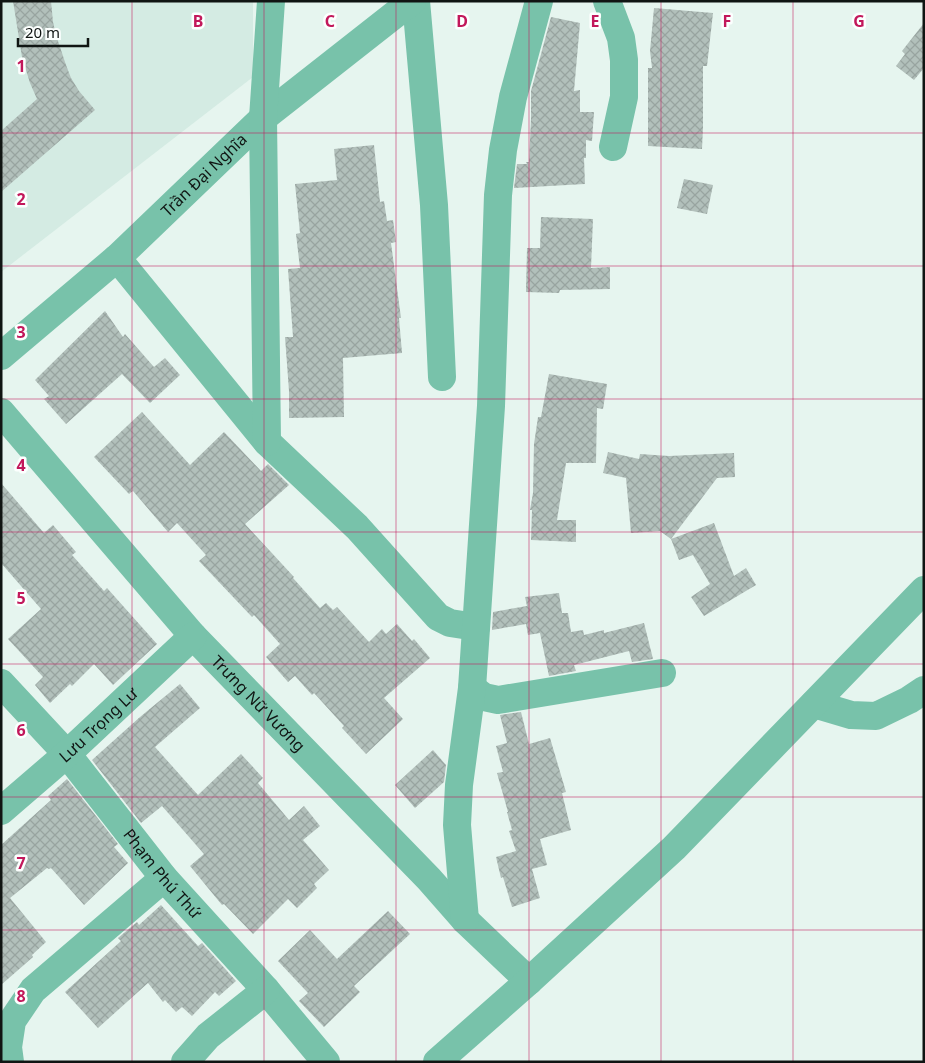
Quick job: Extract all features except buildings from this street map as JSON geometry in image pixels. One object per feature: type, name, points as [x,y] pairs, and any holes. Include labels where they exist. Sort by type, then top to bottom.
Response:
[{"type":"street","points":[[267,442],[263,118],[271,1]]},
{"type":"street","name":"Trần Đại Nghĩa","points":[[1,356],[117,258],[263,118],[412,1]]},
{"type":"street","points":[[416,1],[434,205],[442,377]]},
{"type":"street","points":[[465,920],[457,825],[459,785],[472,688],[491,406],[498,195],[503,150],[513,97],[539,1]]},
{"type":"street","points":[[607,1],[621,38],[624,60],[624,97],[613,147]]},
{"type":"street","points":[[117,258],[267,442],[357,526],[438,616],[450,623],[476,627]]},
{"type":"street","name":"Trưng Nữ Vương","points":[[1,412],[193,636],[429,879],[465,920],[529,981]]},
{"type":"street","points":[[439,1060],[529,981],[674,848],[924,590]]},
{"type":"street","name":"Lưu Trọng Lư","points":[[1,811],[67,754],[193,636]]},
{"type":"street","points":[[472,688],[484,697],[498,700],[662,673]]},
{"type":"street","name":"Phạm Phú Thứ","points":[[1,683],[67,754],[164,878],[266,990],[326,1062]]},
{"type":"street","points":[[814,704],[851,715],[876,716],[909,700],[924,690]]},
{"type":"street","points":[[10,1062],[8,1047],[12,1021],[34,990],[164,878]]},
{"type":"street","points":[[185,1062],[208,1036],[266,990]]},
{"type":"shaded area","points":[[1,1],[253,1],[253,77],[1,272]]}]
